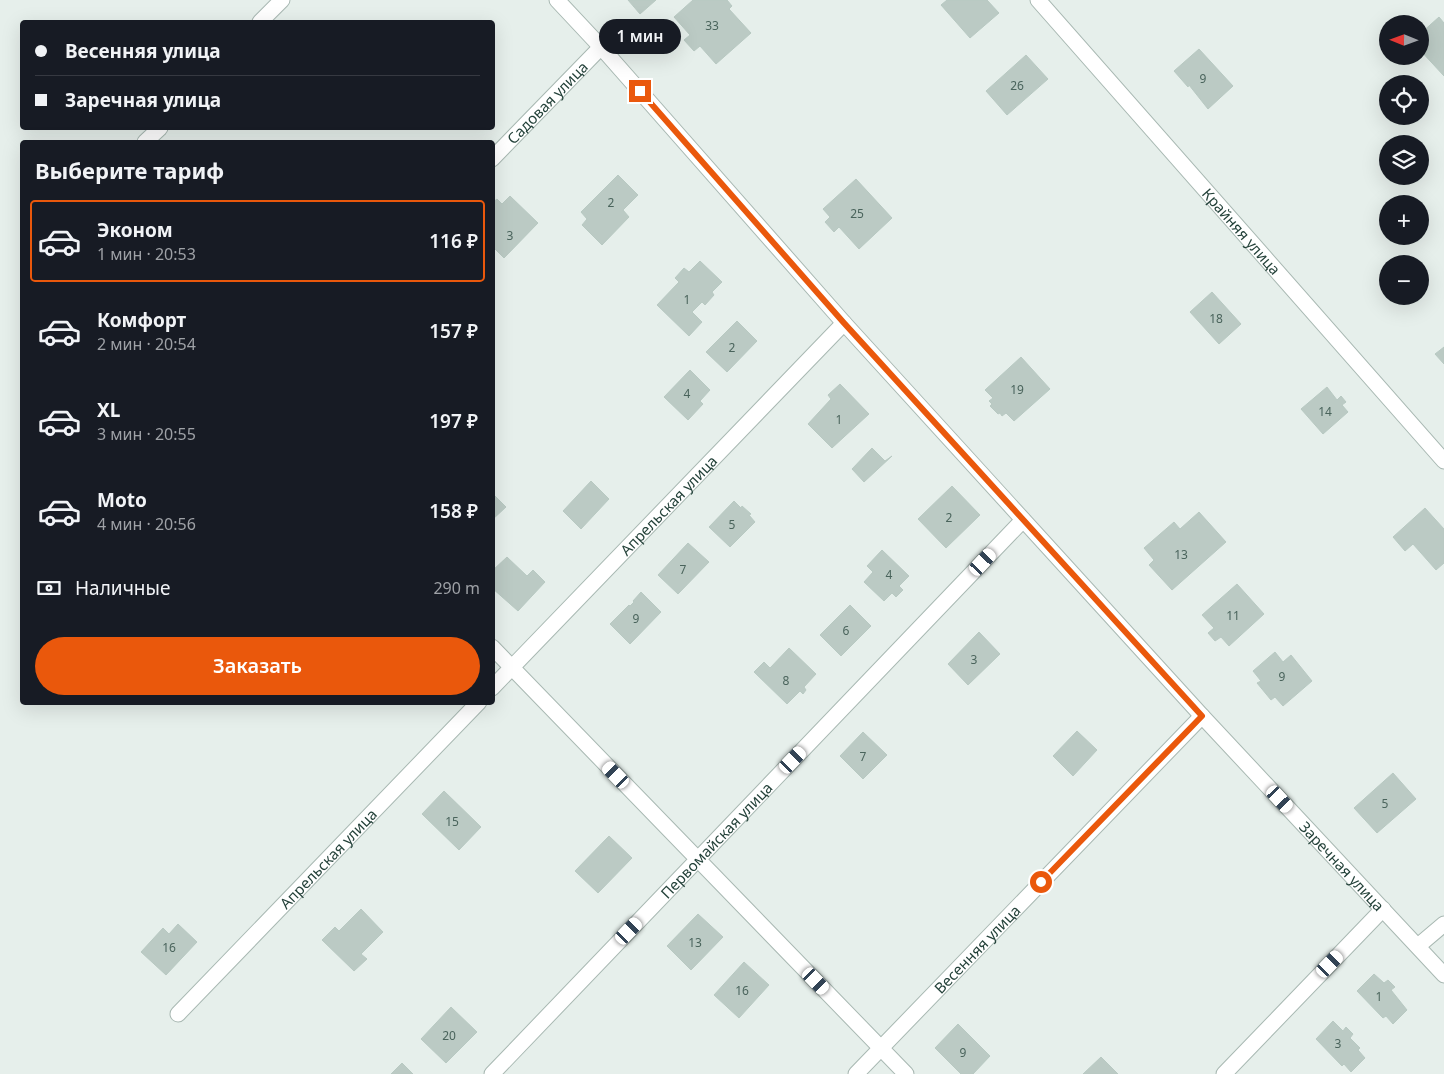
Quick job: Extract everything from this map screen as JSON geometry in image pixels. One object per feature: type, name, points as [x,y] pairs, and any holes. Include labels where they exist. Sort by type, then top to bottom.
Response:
[{"type":"street","points":[[262,20],[282,0]]},
{"type":"street","name":"Заречная улица","points":[[557,0],[601,47],[844,323],[1023,520],[1202,716],[1444,975]]},
{"type":"street","name":"Крайняя улица","points":[[1038,0],[1444,461]]},
{"type":"street","name":"Садовая улица","points":[[495,157],[601,47]]},
{"type":"street","points":[[147,140],[158,130]]},
{"type":"street","name":"Апрельская улица","points":[[495,685],[844,323]]},
{"type":"street","name":"Первомайская улица","points":[[492,1074],[1023,520]]},
{"type":"street","points":[[495,651],[906,1074]]},
{"type":"street","name":"Апрельская улица","points":[[178,1014],[476,705]]},
{"type":"street","name":"Весенняя улица","points":[[856,1074],[1202,716]]},
{"type":"street","points":[[1224,1074],[1383,909]]},
{"type":"street","points":[[1418,946],[1444,924]]},
{"type":"building","points":[[628,0],[656,0],[640,14]]},
{"type":"building","points":[[693,0],[727,0],[732,6],[729,9],[751,33],[716,64],[700,46],[694,51],[684,40],[690,35],[674,17]]},
{"type":"building","points":[[947,0],[987,0],[999,13],[970,38],[941,5]]},
{"type":"building","points":[[1439,17],[1444,23],[1444,76],[1429,60],[1429,26]]},
{"type":"building","points":[[1199,49],[1233,86],[1208,109],[1189,85],[1188,87],[1174,71]]},
{"type":"building","points":[[1026,55],[1048,79],[1007,115],[986,91]]},
{"type":"building","points":[[618,175],[638,195],[623,210],[629,217],[602,245],[582,225],[587,219],[581,212]]},
{"type":"building","points":[[856,179],[892,218],[859,249],[839,227],[834,232],[825,222],[830,217],[823,209]]},
{"type":"building","points":[[510,196],[538,223],[504,258],[495,249],[495,201],[497,199],[502,204]]},
{"type":"building","points":[[700,261],[722,282],[712,292],[714,295],[705,305],[702,302],[692,312],[702,322],[689,336],[657,305],[679,282],[675,278],[684,268],[689,272]]},
{"type":"building","points":[[1212,292],[1241,324],[1219,344],[1190,312]]},
{"type":"building","points":[[737,321],[757,341],[727,372],[706,352]]},
{"type":"building","points":[[1444,347],[1444,364],[1435,354]]},
{"type":"building","points":[[1021,357],[1050,389],[1014,421],[1006,413],[1002,416],[1000,413],[998,414],[990,406],[992,404],[989,401],[993,398],[985,390]]},
{"type":"building","points":[[690,370],[710,390],[700,401],[703,404],[688,420],[664,397]]},
{"type":"building","points":[[840,384],[869,414],[832,448],[808,424],[831,399],[828,395]]},
{"type":"building","points":[[1327,387],[1337,400],[1341,396],[1346,402],[1342,405],[1348,412],[1323,434],[1301,409]]},
{"type":"building","points":[[872,448],[885,461],[892,456],[864,482],[852,469]]},
{"type":"building","points":[[591,481],[609,499],[581,529],[563,511]]},
{"type":"building","points":[[952,486],[980,515],[946,548],[918,519]]},
{"type":"building","points":[[495,496],[506,507],[495,517]]},
{"type":"building","points":[[734,501],[751,514],[749,515],[755,522],[730,547],[709,527]]},
{"type":"building","points":[[1425,508],[1444,529],[1444,563],[1436,570],[1413,544],[1405,551],[1393,537]]},
{"type":"building","points":[[1199,512],[1226,542],[1172,590],[1149,565],[1154,560],[1144,548],[1174,522],[1180,529]]},
{"type":"building","points":[[688,543],[709,562],[678,594],[658,575]]},
{"type":"building","points":[[882,550],[909,576],[899,586],[903,590],[896,597],[892,593],[884,601],[864,582],[873,572],[867,566]]},
{"type":"building","points":[[507,557],[527,576],[533,570],[545,582],[518,611],[495,591],[495,568]]},
{"type":"building","points":[[1237,584],[1264,614],[1229,646],[1221,637],[1215,641],[1208,633],[1214,628],[1202,615]]},
{"type":"building","points":[[641,592],[661,612],[630,644],[610,624],[634,602]]},
{"type":"building","points":[[850,605],[871,626],[841,656],[820,635]]},
{"type":"building","points":[[979,632],[1000,654],[968,685],[948,664]]},
{"type":"building","points":[[789,648],[816,674],[804,687],[806,690],[803,694],[800,691],[787,704],[754,672],[764,662],[770,668]]},
{"type":"building","points":[[1275,652],[1283,662],[1291,655],[1312,681],[1283,706],[1275,697],[1271,700],[1257,683],[1261,681],[1253,671]]},
{"type":"building","points":[[1077,731],[1097,750],[1073,776],[1053,756]]},
{"type":"building","points":[[863,732],[887,755],[863,779],[840,756]]},
{"type":"building","points":[[1393,773],[1416,799],[1377,833],[1354,808]]},
{"type":"building","points":[[444,791],[481,827],[459,850],[422,814]]},
{"type":"building","points":[[609,836],[632,858],[598,893],[575,871]]},
{"type":"building","points":[[361,909],[383,932],[361,954],[367,959],[354,971],[322,940],[335,927],[339,931]]},
{"type":"building","points":[[698,914],[723,937],[691,970],[667,946]]},
{"type":"building","points":[[178,924],[197,942],[166,975],[141,952],[163,928],[169,934]]},
{"type":"building","points":[[744,962],[769,985],[739,1018],[714,995]]},
{"type":"building","points":[[1374,974],[1384,983],[1388,980],[1395,987],[1391,990],[1407,1010],[1393,1024],[1386,1016],[1383,1018],[1357,991]]},
{"type":"building","points":[[451,1007],[477,1032],[446,1063],[421,1039]]},
{"type":"building","points":[[1333,1021],[1343,1031],[1346,1027],[1353,1034],[1350,1038],[1360,1048],[1358,1050],[1365,1058],[1351,1072],[1344,1064],[1342,1066],[1316,1039]]},
{"type":"building","points":[[958,1024],[990,1056],[973,1074],[961,1074],[935,1048]]},
{"type":"building","points":[[1101,1057],[1118,1074],[1083,1074]]},
{"type":"building","points":[[402,1063],[413,1074],[391,1074]]},
{"type":"route","points":[[640,91],[844,323],[1202,716],[1041,882]]}]
